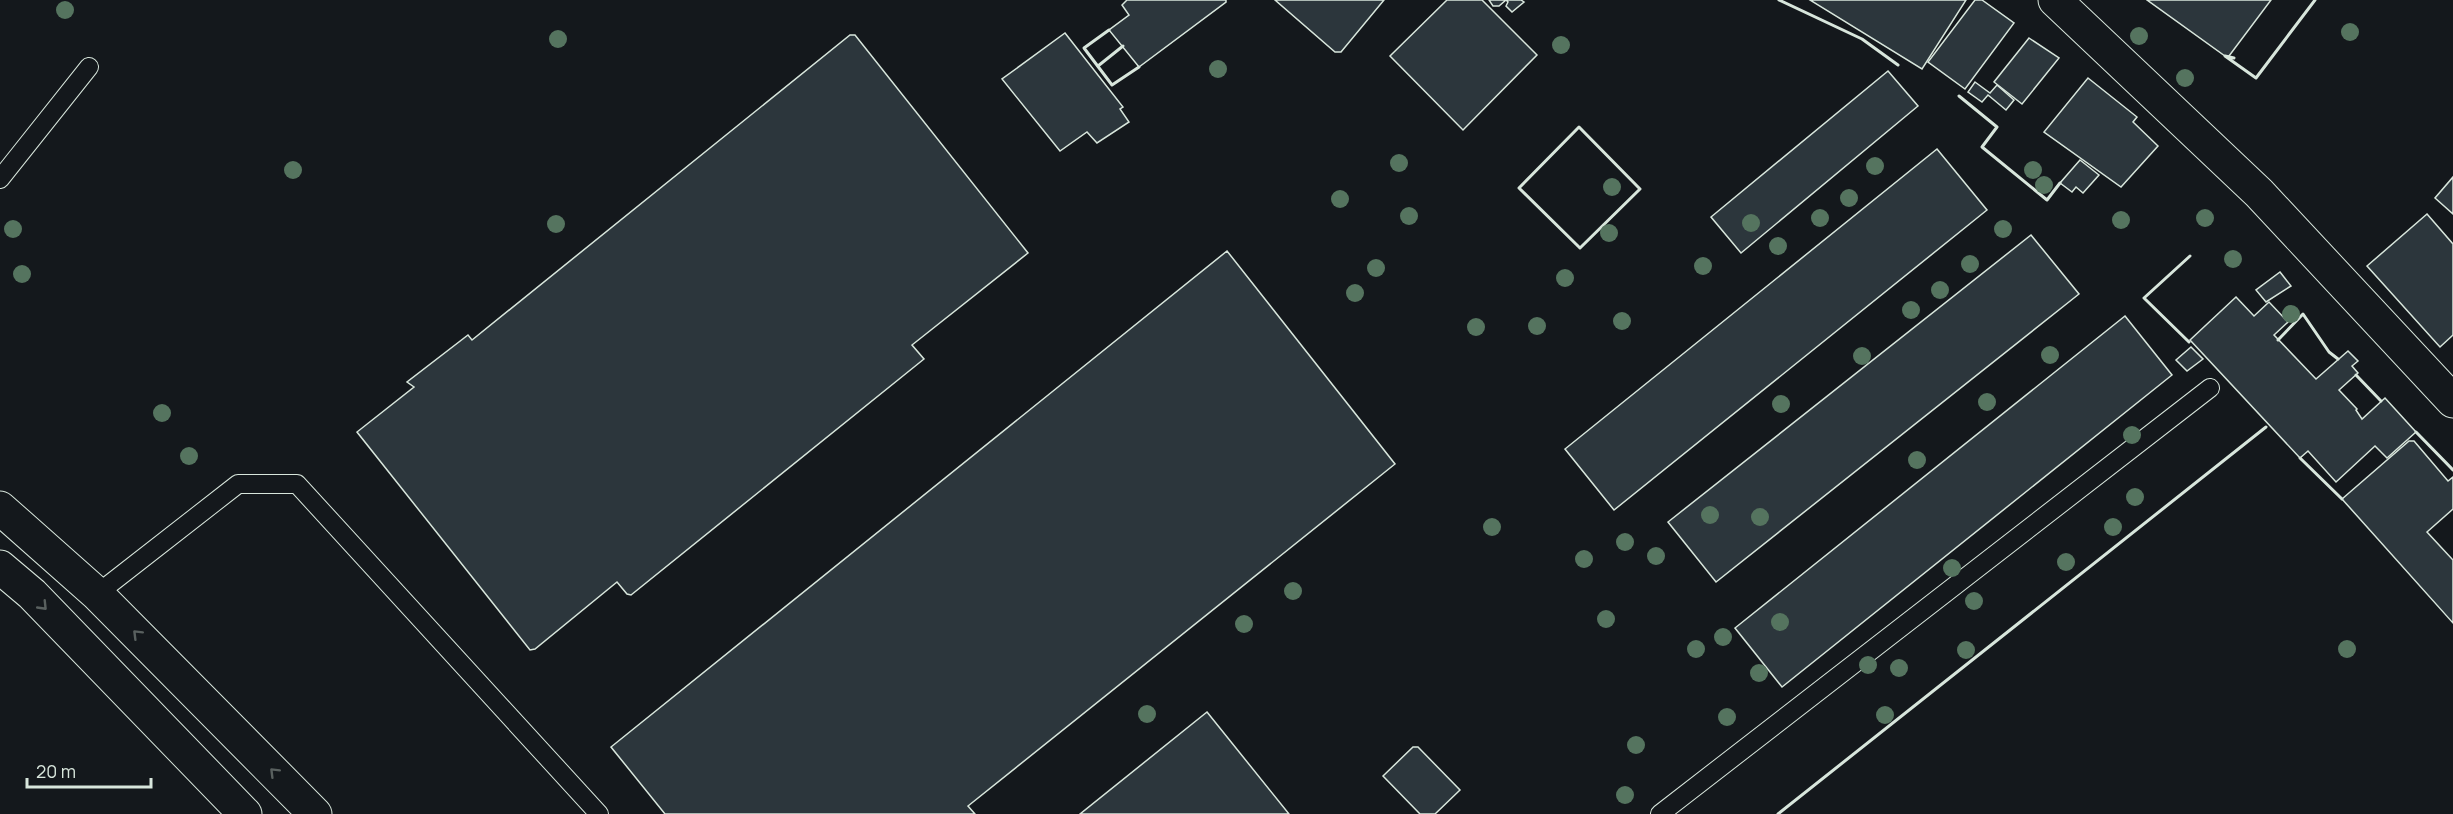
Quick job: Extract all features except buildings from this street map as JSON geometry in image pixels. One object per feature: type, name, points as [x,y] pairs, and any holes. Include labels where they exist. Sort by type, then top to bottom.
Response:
[{"type":"main road","points":[[2055,0],[2259,193],[2453,401]]},
{"type":"main road","points":[[0,508],[98,594],[315,814]]},
{"type":"main road","points":[[0,567],[32,594],[245,814]]},
{"type":"lane","points":[[0,179],[88,67]]},
{"type":"lane","points":[[1660,814],[2210,388]]},
{"type":"lane","points":[[98,594],[238,484],[297,484],[599,814]]},
{"type":"wall","points":[[1779,0],[1862,39],[1898,65]]},
{"type":"wall","points":[[2234,58],[2225,56],[2256,78],[2315,0]]},
{"type":"wall","points":[[1109,30],[1084,48],[1112,85],[1139,67]]},
{"type":"wall","points":[[1098,66],[1123,46]]},
{"type":"wall","points":[[1959,96],[1997,127],[1982,147],[2047,200],[2060,183]]},
{"type":"wall","points":[[1579,127],[1640,189],[1580,248],[1519,188],[1579,127]]},
{"type":"wall","points":[[2189,342],[2144,298],[2190,256]]},
{"type":"wall","points":[[2278,340],[2303,314],[2329,352],[2338,359]]},
{"type":"wall","points":[[2356,375],[2381,401]]},
{"type":"wall","points":[[1778,814],[2266,427]]},
{"type":"wall","points":[[2416,432],[2453,470]]},
{"type":"wall","points":[[2300,458],[2342,499]]}]
